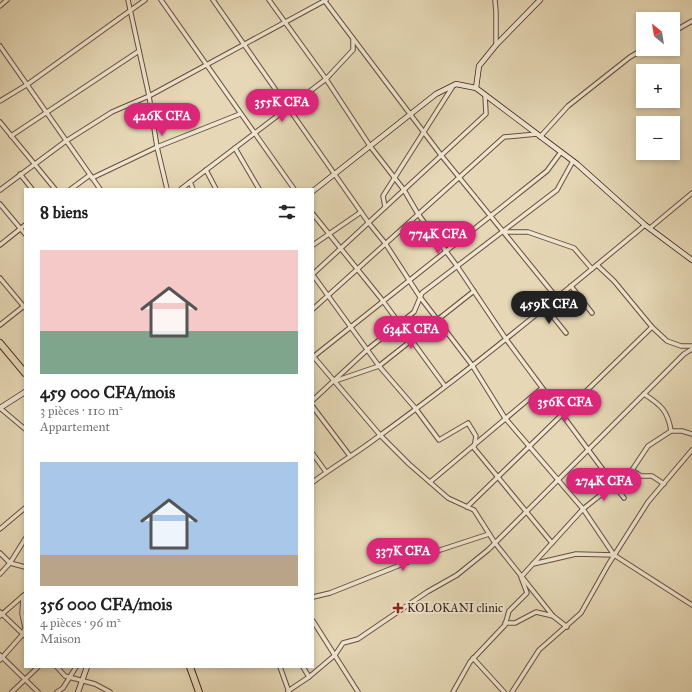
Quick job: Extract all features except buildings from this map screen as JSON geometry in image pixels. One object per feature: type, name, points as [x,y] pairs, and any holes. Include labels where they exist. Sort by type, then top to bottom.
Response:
[{"type":"highway","points":[[0,343],[24,371]]},
{"type":"highway","points":[[190,668],[199,692]]},
{"type":"street","points":[[0,6],[7,0]]},
{"type":"street","points":[[128,0],[149,96],[157,147],[167,188]]},
{"type":"street","points":[[0,101],[28,84],[145,0]]},
{"type":"street","points":[[162,0],[240,114],[293,188]]},
{"type":"street","points":[[213,0],[243,46],[289,108],[368,222],[385,243],[410,279],[420,298],[472,365],[506,418],[583,509],[614,555],[692,605]]},
{"type":"street","points":[[269,0],[326,79],[370,146],[404,190],[418,214],[457,266],[506,339],[624,498]]},
{"type":"street","points":[[0,190],[66,141],[112,112],[149,96],[285,23],[324,0],[412,114],[441,155],[557,298]]},
{"type":"street","points":[[495,0],[496,45]]},
{"type":"street","points":[[476,88],[480,66],[496,45],[540,0]]},
{"type":"street","points":[[680,28],[692,21]]},
{"type":"street","points":[[182,188],[326,79],[353,50],[353,39]]},
{"type":"street","points":[[0,46],[99,188]]},
{"type":"street","points":[[11,136],[47,114],[139,51]]},
{"type":"street","points":[[314,308],[504,137],[539,136],[568,106],[636,54]]},
{"type":"street","points":[[314,189],[436,94],[456,84],[476,88],[573,161],[648,226],[692,260]]},
{"type":"street","points":[[385,207],[383,196],[452,86]]},
{"type":"street","points":[[314,274],[368,222],[486,114],[485,95]]},
{"type":"street","points":[[73,188],[91,177],[157,147],[240,114]]},
{"type":"street","points":[[0,122],[55,188]]},
{"type":"street","points":[[235,148],[258,188]]},
{"type":"street","points":[[314,356],[548,171],[561,152]]},
{"type":"street","points":[[314,398],[368,349],[414,312],[422,293],[504,232],[557,190],[573,161]]},
{"type":"street","points":[[206,170],[215,188]]},
{"type":"street","points":[[20,174],[31,188]]},
{"type":"street","points":[[190,182],[193,188]]},
{"type":"street","points":[[314,481],[416,409],[506,339],[597,265],[692,193]]},
{"type":"street","points":[[0,204],[24,233]]},
{"type":"street","points":[[314,244],[361,212]]},
{"type":"street","points":[[314,215],[383,301],[445,386]]},
{"type":"street","points":[[0,245],[24,226]]},
{"type":"street","points":[[504,232],[528,232],[574,248],[592,269]]},
{"type":"street","points":[[597,265],[614,281],[652,327],[667,341],[681,346],[692,347]]},
{"type":"street","points":[[314,276],[379,366],[416,409],[439,440],[468,423],[476,436],[474,448],[552,543]]},
{"type":"street","points":[[0,278],[24,307],[0,325]]},
{"type":"street","points":[[571,286],[592,313]]},
{"type":"street","points":[[334,381],[379,366],[474,292]]},
{"type":"street","points":[[545,307],[566,333]]},
{"type":"street","points":[[467,507],[652,327]]},
{"type":"street","points":[[280,668],[289,691],[309,677],[335,655],[343,643],[358,639],[427,592],[457,575],[495,543],[692,347]]},
{"type":"street","points":[[314,358],[380,435],[448,498],[474,510],[495,543],[521,577],[553,616],[567,627]]},
{"type":"street","points":[[430,482],[542,388]]},
{"type":"street","points":[[24,393],[0,408],[24,427]]},
{"type":"street","points":[[644,394],[658,403],[669,417],[671,431]]},
{"type":"street","points":[[314,408],[350,456]]},
{"type":"street","points":[[521,577],[583,509],[632,470],[648,446],[671,431],[682,431],[692,434]]},
{"type":"street","points":[[512,692],[539,650],[567,627],[581,613],[614,555],[648,502],[692,450]]},
{"type":"street","points":[[314,455],[326,472]]},
{"type":"street","points":[[632,470],[641,476],[652,476],[664,484]]},
{"type":"street","points":[[0,529],[24,509]]},
{"type":"street","points":[[314,597],[330,593],[428,554],[489,534]]},
{"type":"street","points":[[0,574],[10,563],[24,542]]},
{"type":"street","points":[[0,553],[10,563],[24,567]]},
{"type":"street","points":[[533,564],[576,554],[614,555]]},
{"type":"street","points":[[453,692],[473,658],[505,625],[509,611],[526,593],[521,577]]},
{"type":"street","points":[[24,595],[1,614],[24,635],[1,657],[38,692]]},
{"type":"street","points":[[24,595],[22,614],[24,623]]},
{"type":"street","points":[[505,623],[515,623],[536,612],[553,616]]},
{"type":"street","points":[[314,623],[358,692]]},
{"type":"street","points":[[473,658],[504,692]]},
{"type":"street","points":[[12,692],[37,668]]},
{"type":"street","points":[[58,668],[65,676],[95,684],[110,692]]},
{"type":"street","points":[[58,692],[75,668]]},
{"type":"street","points":[[78,692],[87,668]]},
{"type":"street","points":[[304,668],[309,677]]},
{"type":"place","name":"KOLOKANI clinic","points":[[398,608]]}]
